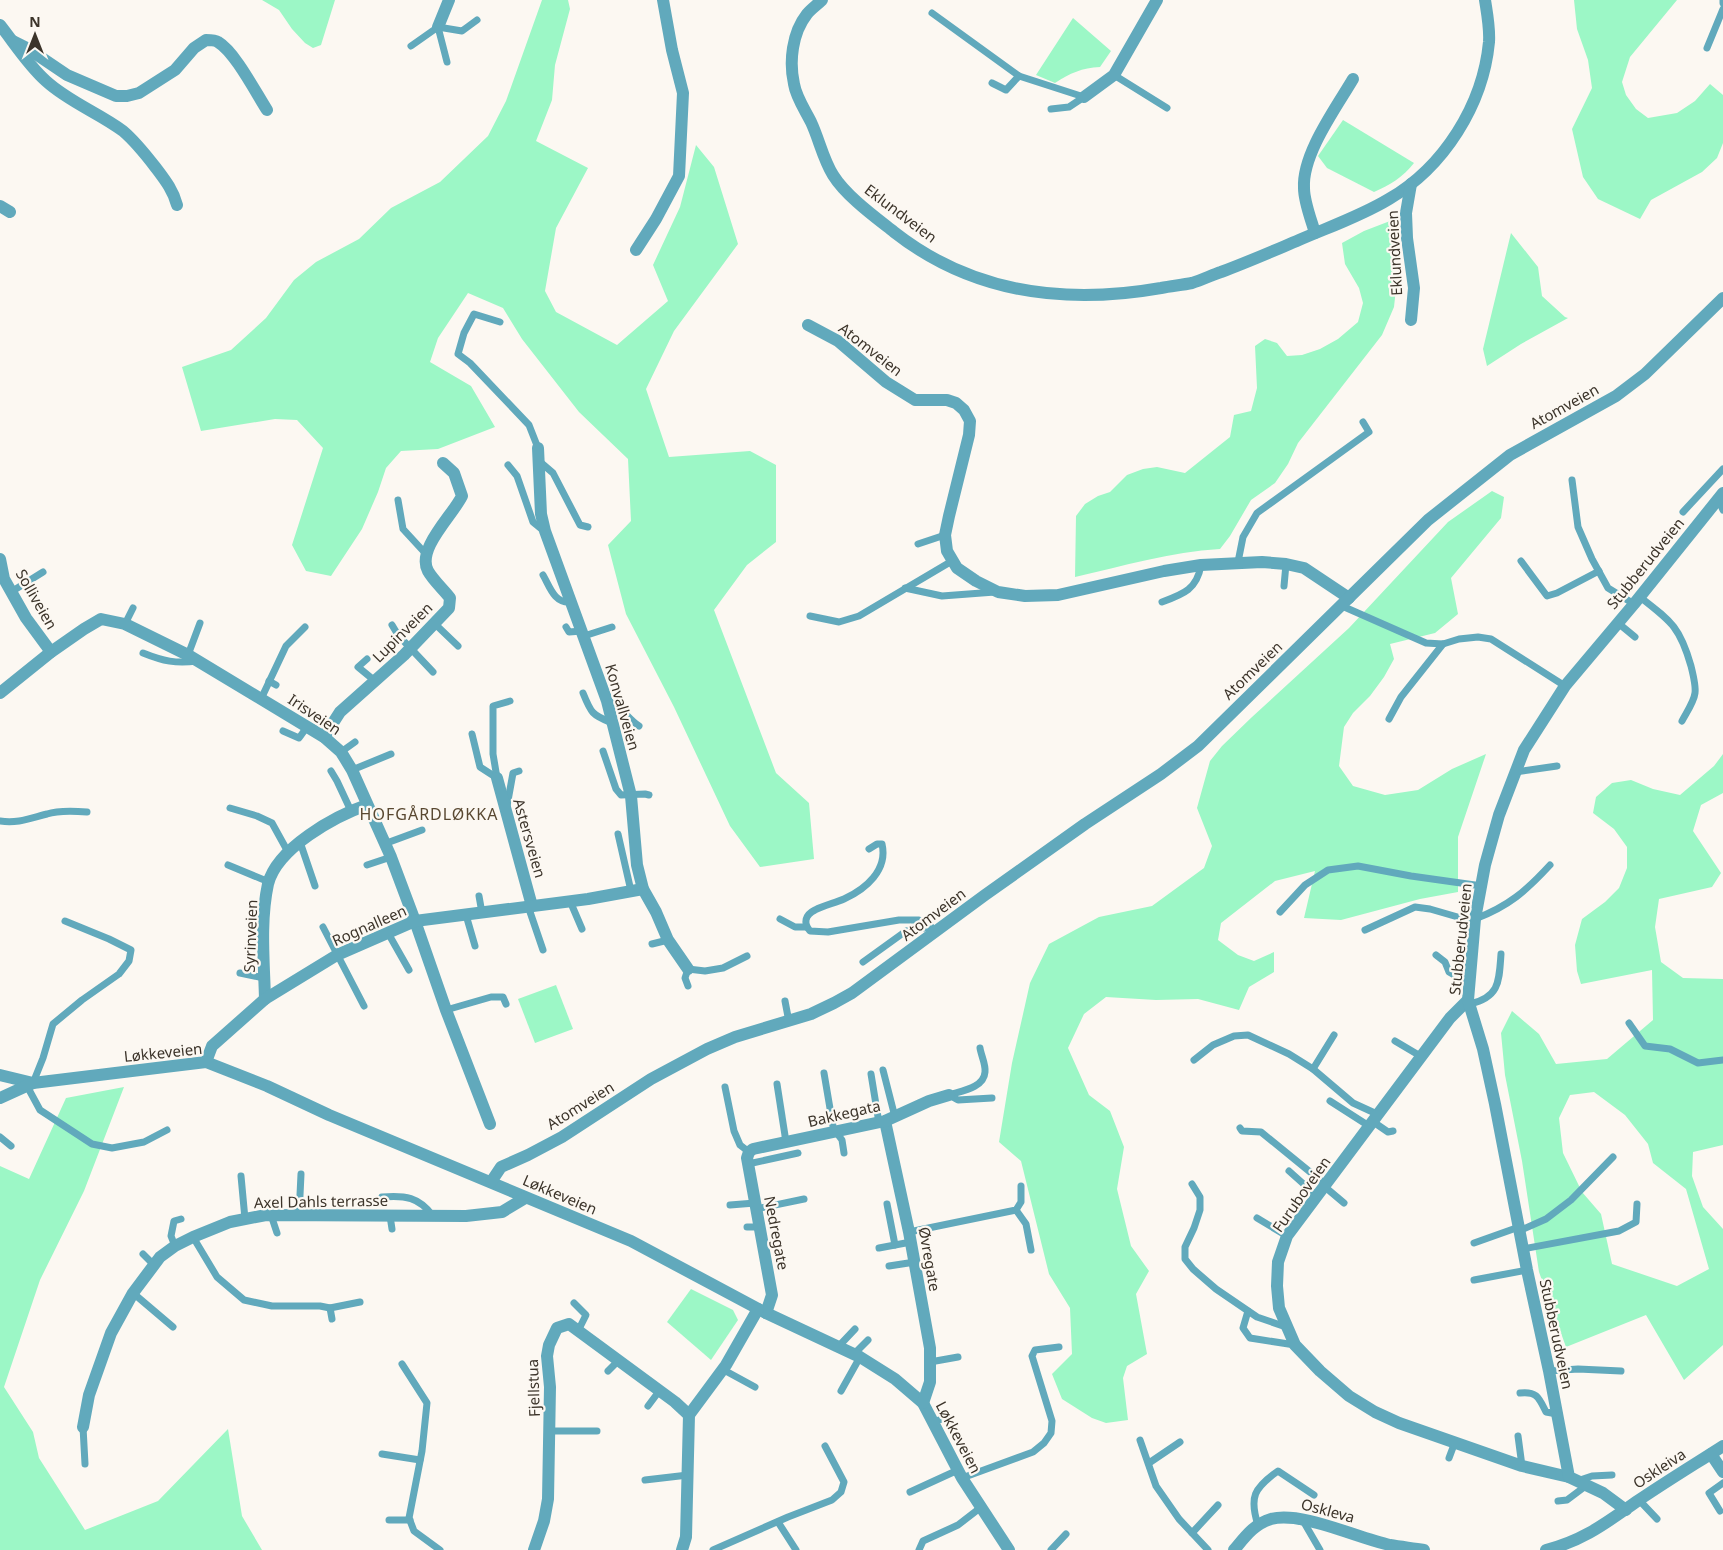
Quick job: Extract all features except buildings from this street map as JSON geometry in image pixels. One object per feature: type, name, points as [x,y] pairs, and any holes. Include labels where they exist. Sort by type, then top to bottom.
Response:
[{"type":"street","points":[[438,27],[450,0]]},
{"type":"street","points":[[636,250],[656,219],[679,176],[683,93],[672,50],[663,0]]},
{"type":"street","name":"Eklundveien","points":[[822,0],[806,15],[793,46],[794,86],[818,136],[825,158],[834,176],[845,190],[911,246],[942,263],[975,277],[1008,287],[1071,296],[1133,293],[1193,282],[1250,261],[1365,212],[1411,184],[1435,162],[1456,136],[1478,89],[1489,41],[1485,0]]},
{"type":"street","points":[[1084,97],[1114,75],[1157,0]]},
{"type":"street","points":[[0,25],[19,51],[46,82],[83,108],[124,132],[142,150],[173,192],[177,205]]},
{"type":"street","points":[[13,41],[19,43],[67,75],[116,96],[139,93],[175,70],[194,48],[206,40],[217,42],[232,56],[267,110]]},
{"type":"street","points":[[1315,233],[1304,188],[1306,168],[1311,151],[1353,79]]},
{"type":"street","name":"Eklundveien","points":[[1411,184],[1406,213],[1414,288],[1412,320]]},
{"type":"street","name":"Atomveien","points":[[491,1182],[500,1167],[562,1137],[659,1074],[707,1049],[735,1037],[789,1022],[834,1004],[852,993],[934,929],[1080,827],[1161,774],[1198,746],[1428,520],[1516,452],[1616,396],[1652,368],[1723,298]]},
{"type":"street","name":"Atomveien","points":[[808,325],[838,341],[886,382],[915,400],[947,400],[964,410],[970,421],[970,435],[945,535],[947,551],[952,560]]},
{"type":"street","name":"Konvallveien","points":[[538,454],[541,514],[544,531],[607,702],[631,796],[637,865],[637,890],[656,912],[668,940],[688,970]]},
{"type":"street","points":[[426,554],[436,532],[456,508],[462,496],[454,473],[443,463]]},
{"type":"street","name":"Stubberudveien","points":[[1578,1481],[1557,1414],[1484,1049],[1469,1002],[1475,920],[1499,815],[1524,750],[1565,686],[1721,501]]},
{"type":"street","name":"Lupinveien","points":[[324,737],[340,712],[410,648],[449,608],[450,598],[427,569],[426,554]]},
{"type":"street","name":"Solliveien","points":[[0,559],[4,579],[11,592],[38,638],[51,652]]},
{"type":"street","points":[[952,560],[957,568],[976,581],[998,592],[1025,596],[1058,595],[1164,571],[1201,565],[1238,562],[1286,564],[1304,568],[1346,602]]},
{"type":"street","name":"Irisveien","points":[[0,693],[51,652],[102,619],[125,624],[193,658],[324,737],[341,752],[352,770],[391,857],[446,1010],[490,1124]]},
{"type":"street","name":"Astersveien","points":[[496,778],[530,906]]},
{"type":"street","name":"Syrinveien","points":[[265,999],[264,928],[269,882],[288,852],[300,842],[327,824],[367,805]]},
{"type":"street","name":"Rognalleen","points":[[206,1062],[212,1046],[265,999],[337,955],[415,921],[570,901],[637,890]]},
{"type":"street","name":"Furuboveien","points":[[1469,1002],[1450,1018],[1422,1058],[1287,1236],[1278,1262],[1277,1286],[1279,1308],[1295,1345],[1320,1371],[1349,1396],[1375,1412],[1522,1466],[1578,1481]]},
{"type":"street","name":"Løkkeveien","points":[[0,1098],[30,1084],[206,1062],[267,1086],[328,1115],[631,1241],[762,1311],[857,1356],[895,1379],[923,1404],[980,1508],[1009,1550]]},
{"type":"street","points":[[0,1076],[30,1084]]},
{"type":"street","name":"Bakkegata","points":[[748,1158],[753,1149],[886,1120],[949,1094]]},
{"type":"street","name":"Øvregate","points":[[886,1120],[915,1262],[930,1348],[930,1382],[923,1404]]},
{"type":"street","name":"Nedregate","points":[[748,1158],[756,1206],[753,1227],[772,1294],[762,1311]]},
{"type":"street","name":"Axel Dahls terrasse","points":[[83,1427],[89,1395],[110,1333],[133,1293],[160,1257],[175,1246],[230,1222],[271,1215],[391,1223],[433,1217],[502,1212],[525,1198]]},
{"type":"street","points":[[682,1550],[686,1538],[689,1415],[762,1311]]},
{"type":"street","name":"Fjellstua","points":[[534,1550],[544,1521],[548,1499],[551,1431],[547,1356],[549,1345],[557,1328],[569,1324],[660,1390],[689,1415]]},
{"type":"street","name":"Oskleiva","points":[[1626,1510],[1723,1446]]},
{"type":"street","points":[[1711,1454],[1723,1472]]},
{"type":"street","points":[[1548,1550],[1567,1548],[1626,1510],[1603,1493],[1578,1481]]},
{"type":"street","name":"Oskleva","points":[[1234,1550],[1258,1525],[1272,1519],[1291,1517],[1389,1545],[1424,1550]]},
{"type":"lane","points":[[1707,48],[1723,8]]},
{"type":"lane","points":[[932,13],[1019,76],[1084,97]]},
{"type":"lane","points":[[411,46],[438,27],[462,30],[477,20]]},
{"type":"lane","points":[[438,27],[448,62]]},
{"type":"lane","points":[[1114,75],[1167,108]]},
{"type":"lane","points":[[992,83],[1006,90],[1019,76]]},
{"type":"lane","points":[[1051,109],[1069,107],[1084,97]]},
{"type":"lane","points":[[500,322],[474,314],[464,333],[458,354],[470,363],[529,425],[538,454],[553,473],[580,524],[588,527]]},
{"type":"lane","points":[[1238,562],[1243,537],[1257,513],[1369,432],[1363,422]]},
{"type":"lane","points":[[508,465],[517,476],[533,522],[544,531]]},
{"type":"lane","points":[[1684,512],[1723,469]]},
{"type":"lane","points":[[1572,480],[1578,527],[1608,588],[1637,600],[1665,616],[1679,631],[1693,672],[1695,693],[1682,721]]},
{"type":"lane","points":[[398,500],[403,528],[426,554]]},
{"type":"lane","points":[[918,544],[945,535]]},
{"type":"lane","points":[[810,616],[839,622],[859,616],[952,560]]},
{"type":"lane","points":[[1521,561],[1548,596],[1599,571]]},
{"type":"lane","points":[[1284,586],[1286,564]]},
{"type":"lane","points":[[1162,602],[1184,594],[1199,578],[1201,565]]},
{"type":"lane","points":[[11,592],[43,572]]},
{"type":"lane","points":[[543,575],[555,597],[564,602],[570,602]]},
{"type":"lane","points":[[905,588],[942,596],[998,592]]},
{"type":"lane","points":[[1346,602],[1426,643],[1443,644],[1459,639],[1491,639],[1565,686]]},
{"type":"lane","points":[[125,624],[133,608]]},
{"type":"lane","points":[[143,653],[168,661],[182,663],[193,658],[200,623]]},
{"type":"lane","points":[[434,623],[458,646]]},
{"type":"lane","points":[[1618,623],[1635,638]]},
{"type":"lane","points":[[392,625],[398,635],[433,672]]},
{"type":"lane","points":[[261,699],[273,683],[286,646],[305,626]]},
{"type":"lane","points":[[566,627],[569,632],[583,633],[612,627]]},
{"type":"lane","points":[[1389,719],[1401,697],[1443,644]]},
{"type":"lane","points":[[367,659],[358,668],[375,681]]},
{"type":"lane","points":[[584,692],[588,706],[594,716],[612,723]]},
{"type":"lane","points":[[496,778],[493,754],[493,706],[510,701]]},
{"type":"lane","points":[[607,702],[616,704],[629,720],[639,726]]},
{"type":"lane","points":[[283,731],[299,738],[307,726]]},
{"type":"lane","points":[[472,734],[480,767],[496,778]]},
{"type":"lane","points":[[341,752],[355,742]]},
{"type":"lane","points":[[603,751],[616,789],[621,795],[649,795]]},
{"type":"lane","points":[[352,770],[391,754]]},
{"type":"lane","points":[[1516,772],[1557,766]]},
{"type":"lane","points":[[506,812],[513,773],[520,771]]},
{"type":"lane","points":[[331,772],[338,781],[351,811]]},
{"type":"lane","points":[[230,808],[272,822],[288,852]]},
{"type":"lane","points":[[0,821],[11,823],[34,819],[48,813],[87,812]]},
{"type":"lane","points":[[384,844],[422,830]]},
{"type":"lane","points":[[618,834],[637,890]]},
{"type":"lane","points":[[300,842],[315,886]]},
{"type":"lane","points":[[869,849],[877,844],[882,844],[884,850],[880,868],[872,880],[859,891],[815,910],[808,915],[805,921],[810,931],[828,932],[899,920],[919,920],[934,929]]},
{"type":"lane","points":[[367,866],[391,857]]},
{"type":"lane","points":[[1365,930],[1415,907],[1475,920],[1497,911],[1528,888],[1550,865]]},
{"type":"lane","points":[[228,866],[269,882]]},
{"type":"lane","points":[[1280,912],[1305,885],[1328,870],[1358,866],[1482,886]]},
{"type":"lane","points":[[479,896],[482,913]]},
{"type":"lane","points":[[570,901],[582,928]]},
{"type":"lane","points":[[530,906],[543,950]]},
{"type":"lane","points":[[466,915],[475,946]]},
{"type":"lane","points":[[780,919],[795,927],[806,926]]},
{"type":"lane","points":[[65,921],[110,939],[130,950],[129,961],[119,974],[82,1000],[54,1024],[43,1058],[30,1084],[40,1110],[92,1144],[112,1148],[144,1142],[167,1130]]},
{"type":"lane","points":[[323,927],[364,1006]]},
{"type":"lane","points":[[863,962],[906,931],[934,929]]},
{"type":"lane","points":[[388,933],[409,970]]},
{"type":"lane","points":[[652,944],[668,940]]},
{"type":"lane","points":[[1469,1002],[1480,1002],[1494,992],[1499,980],[1501,954]]},
{"type":"lane","points":[[1436,955],[1445,962],[1449,972],[1470,984]]},
{"type":"lane","points":[[688,986],[685,978],[688,970],[705,971],[724,968],[748,956]]},
{"type":"lane","points":[[240,973],[264,978]]},
{"type":"lane","points":[[446,1010],[491,997],[503,997],[506,1004]]},
{"type":"lane","points":[[785,1001],[789,1022]]},
{"type":"lane","points":[[1629,1023],[1645,1046],[1670,1049],[1698,1063],[1723,1060]]},
{"type":"lane","points":[[1194,1060],[1213,1045],[1234,1036],[1248,1035],[1289,1054],[1313,1069],[1373,1121],[1388,1132],[1393,1132]]},
{"type":"lane","points":[[1313,1069],[1334,1035]]},
{"type":"lane","points":[[1395,1041],[1422,1058]]},
{"type":"lane","points":[[949,1094],[969,1089],[980,1083],[985,1072],[980,1048]]},
{"type":"lane","points":[[883,1070],[886,1120]]},
{"type":"lane","points":[[824,1073],[835,1132],[842,1140],[844,1153]]},
{"type":"lane","points":[[871,1074],[886,1120]]},
{"type":"lane","points":[[777,1084],[786,1142]]},
{"type":"lane","points":[[725,1087],[734,1131],[748,1158],[798,1153]]},
{"type":"lane","points":[[949,1094],[958,1100],[992,1098]]},
{"type":"lane","points":[[1330,1101],[1373,1121]]},
{"type":"lane","points":[[1240,1128],[1242,1131],[1261,1132],[1323,1189]]},
{"type":"lane","points":[[0,1137],[11,1146]]},
{"type":"lane","points":[[1474,1243],[1546,1219],[1571,1200],[1613,1157]]},
{"type":"lane","points":[[1289,1172],[1323,1189],[1344,1203]]},
{"type":"lane","points":[[299,1216],[301,1174]]},
{"type":"lane","points":[[241,1176],[245,1219]]},
{"type":"lane","points":[[1192,1184],[1200,1197],[1200,1210],[1185,1247],[1185,1259],[1193,1270],[1256,1317],[1287,1327]]},
{"type":"lane","points":[[879,1248],[895,1245],[910,1237],[1016,1210],[1021,1202],[1022,1186]]},
{"type":"lane","points":[[382,1197],[402,1196],[424,1204],[433,1217]]},
{"type":"lane","points":[[730,1205],[756,1206],[804,1199]]},
{"type":"lane","points":[[887,1204],[895,1245]]},
{"type":"lane","points":[[1523,1249],[1619,1231],[1636,1222],[1637,1204]]},
{"type":"lane","points":[[1016,1210],[1026,1224],[1031,1250]]},
{"type":"lane","points":[[271,1215],[277,1234]]},
{"type":"lane","points":[[1256,1218],[1287,1236]]},
{"type":"lane","points":[[175,1246],[171,1236],[174,1221],[182,1219]]},
{"type":"lane","points":[[193,1237],[217,1277],[244,1300],[272,1306],[320,1306],[330,1308],[360,1302]]},
{"type":"lane","points":[[143,1254],[154,1266]]},
{"type":"lane","points":[[889,1266],[915,1262]]},
{"type":"lane","points":[[1474,1280],[1527,1270]]},
{"type":"lane","points":[[133,1293],[173,1327]]},
{"type":"lane","points":[[574,1304],[586,1315],[578,1331]]},
{"type":"lane","points":[[330,1308],[332,1319]]},
{"type":"lane","points":[[1248,1311],[1243,1328],[1250,1338],[1295,1345]]},
{"type":"lane","points":[[838,1347],[855,1329]]},
{"type":"lane","points":[[841,1391],[857,1356],[868,1340]]},
{"type":"lane","points":[[910,1492],[960,1474],[1033,1452],[1044,1443],[1051,1433],[1052,1421],[1032,1356],[1035,1350],[1059,1347]]},
{"type":"lane","points":[[930,1362],[958,1356]]},
{"type":"lane","points":[[608,1371],[619,1360]]},
{"type":"lane","points":[[402,1364],[427,1403],[420,1460],[409,1518],[414,1531],[440,1550]]},
{"type":"lane","points":[[1549,1371],[1578,1369],[1621,1371]]},
{"type":"lane","points":[[722,1370],[754,1387]]},
{"type":"lane","points":[[648,1406],[660,1390]]},
{"type":"lane","points":[[1520,1393],[1530,1392],[1539,1397],[1546,1412],[1557,1414]]},
{"type":"lane","points":[[932,1422],[949,1417]]},
{"type":"lane","points":[[83,1427],[86,1464]]},
{"type":"lane","points":[[551,1431],[597,1431]]},
{"type":"lane","points":[[1518,1436],[1522,1466]]},
{"type":"lane","points":[[1140,1440],[1156,1486],[1179,1519],[1208,1550]]},
{"type":"lane","points":[[1149,1463],[1180,1442]]},
{"type":"lane","points":[[1449,1458],[1455,1442]]},
{"type":"lane","points":[[713,1550],[832,1500],[841,1492],[844,1482],[825,1446]]},
{"type":"lane","points":[[382,1454],[420,1460]]},
{"type":"lane","points":[[1258,1525],[1252,1508],[1254,1495],[1267,1479],[1278,1471],[1314,1495]]},
{"type":"lane","points":[[645,1480],[688,1475]]},
{"type":"lane","points":[[1558,1501],[1567,1500],[1578,1481],[1592,1476],[1612,1475]]},
{"type":"lane","points":[[1720,1511],[1709,1493],[1723,1483]]},
{"type":"lane","points":[[1639,1500],[1657,1519]]},
{"type":"lane","points":[[1192,1533],[1218,1505]]},
{"type":"lane","points":[[919,1550],[922,1541],[958,1525],[980,1508]]},
{"type":"lane","points":[[1302,1519],[1320,1550]]},
{"type":"lane","points":[[389,1520],[410,1520]]},
{"type":"lane","points":[[778,1522],[796,1550]]},
{"type":"lane","points":[[1051,1550],[1066,1534]]},
{"type":"green space","points":[[262,0],[335,0],[321,45],[313,48],[305,43],[292,29],[279,10]]},
{"type":"green space","points":[[542,0],[568,0],[570,9],[555,65],[552,100],[536,141],[588,168],[556,228],[545,291],[556,312],[617,345],[668,301],[653,265],[680,207],[696,145],[714,167],[738,244],[674,331],[646,389],[669,457],[750,451],[776,465],[776,542],[747,565],[714,610],[776,773],[809,803],[814,859],[760,867],[730,826],[674,707],[626,614],[608,545],[631,521],[628,459],[579,412],[522,339],[503,308],[468,293],[438,338],[430,362],[471,386],[495,427],[438,449],[401,451],[386,468],[362,529],[331,576],[306,571],[292,545],[323,448],[297,420],[275,419],[201,431],[182,367],[231,350],[266,318],[294,280],[316,262],[359,239],[391,208],[440,182],[488,136],[506,101]]},
{"type":"green space","points":[[1574,0],[1677,0],[1630,57],[1622,82],[1626,95],[1636,109],[1648,118],[1677,113],[1695,101],[1710,84],[1723,95],[1723,143],[1717,158],[1702,172],[1651,200],[1640,219],[1598,199],[1583,177],[1572,129],[1592,88],[1588,60],[1577,29]]},
{"type":"green space","points":[[1073,18],[1111,51],[1100,67],[1076,72],[1055,83],[1036,75]]},
{"type":"green space","points":[[1343,120],[1414,163],[1396,180],[1374,192],[1327,168],[1318,156]]},
{"type":"green space","points":[[1390,221],[1397,241],[1398,270],[1394,307],[1382,335],[1298,443],[1288,464],[1275,483],[1251,500],[1230,536],[1220,549],[1165,556],[1075,577],[1076,516],[1085,504],[1098,496],[1110,492],[1127,475],[1143,469],[1157,467],[1185,473],[1230,437],[1234,415],[1251,411],[1257,388],[1255,346],[1265,339],[1277,343],[1287,356],[1302,355],[1320,349],[1338,339],[1358,322],[1363,303],[1359,288],[1345,264],[1342,243],[1364,231]]},
{"type":"green space","points":[[1511,233],[1538,267],[1542,296],[1568,318],[1521,344],[1487,366],[1483,349]]},
{"type":"green space","points":[[1492,491],[1504,497],[1501,518],[1451,578],[1458,614],[1435,633],[1390,644],[1394,659],[1384,677],[1370,696],[1353,713],[1344,727],[1339,766],[1353,786],[1385,795],[1418,790],[1452,769],[1486,754],[1458,837],[1458,892],[1420,899],[1341,920],[1304,918],[1315,871],[1275,881],[1221,923],[1218,940],[1238,955],[1254,961],[1274,952],[1274,972],[1249,987],[1239,1010],[1198,999],[1156,1000],[1106,997],[1084,1014],[1068,1048],[1089,1095],[1110,1111],[1124,1147],[1117,1189],[1131,1246],[1149,1271],[1136,1294],[1147,1354],[1127,1366],[1123,1378],[1128,1420],[1106,1423],[1092,1418],[1062,1399],[1052,1374],[1072,1354],[1070,1308],[1049,1274],[1021,1161],[999,1142],[1012,1063],[1030,983],[1049,944],[1099,917],[1152,906],[1204,868],[1212,846],[1197,808],[1210,761],[1222,746],[1252,717],[1349,628],[1448,522]]},
{"type":"green space","points":[[1723,754],[1723,793],[1701,805],[1693,831],[1721,873],[1712,887],[1659,899],[1655,927],[1661,962],[1683,978],[1723,979],[1723,1145],[1693,1152],[1692,1176],[1703,1207],[1723,1229],[1723,1345],[1684,1380],[1646,1315],[1566,1347],[1539,1272],[1522,1161],[1505,1075],[1501,1033],[1512,1011],[1539,1034],[1556,1064],[1607,1059],[1653,1020],[1652,970],[1581,984],[1577,971],[1575,945],[1582,919],[1605,902],[1619,888],[1627,868],[1627,847],[1614,829],[1593,813],[1596,797],[1612,783],[1631,780],[1653,789],[1680,795],[1714,766]],"holes":[[[1594,1092],[1625,1115],[1648,1144],[1653,1163],[1686,1189],[1709,1269],[1677,1286],[1612,1264],[1601,1214],[1582,1192],[1563,1153],[1559,1118],[1570,1095]]]},
{"type":"green space","points":[[556,985],[573,1029],[535,1043],[518,999]]},
{"type":"green space","points":[[124,1087],[84,1191],[40,1280],[4,1387],[33,1432],[39,1458],[85,1530],[158,1501],[228,1429],[242,1516],[262,1550],[0,1550],[0,1166],[29,1179],[66,1098]]},
{"type":"green space","points":[[691,1289],[733,1310],[738,1320],[711,1360],[667,1322]]},
{"type":"district","name":"HOFGÅRDLØKKA","points":[[429,814]]}]
